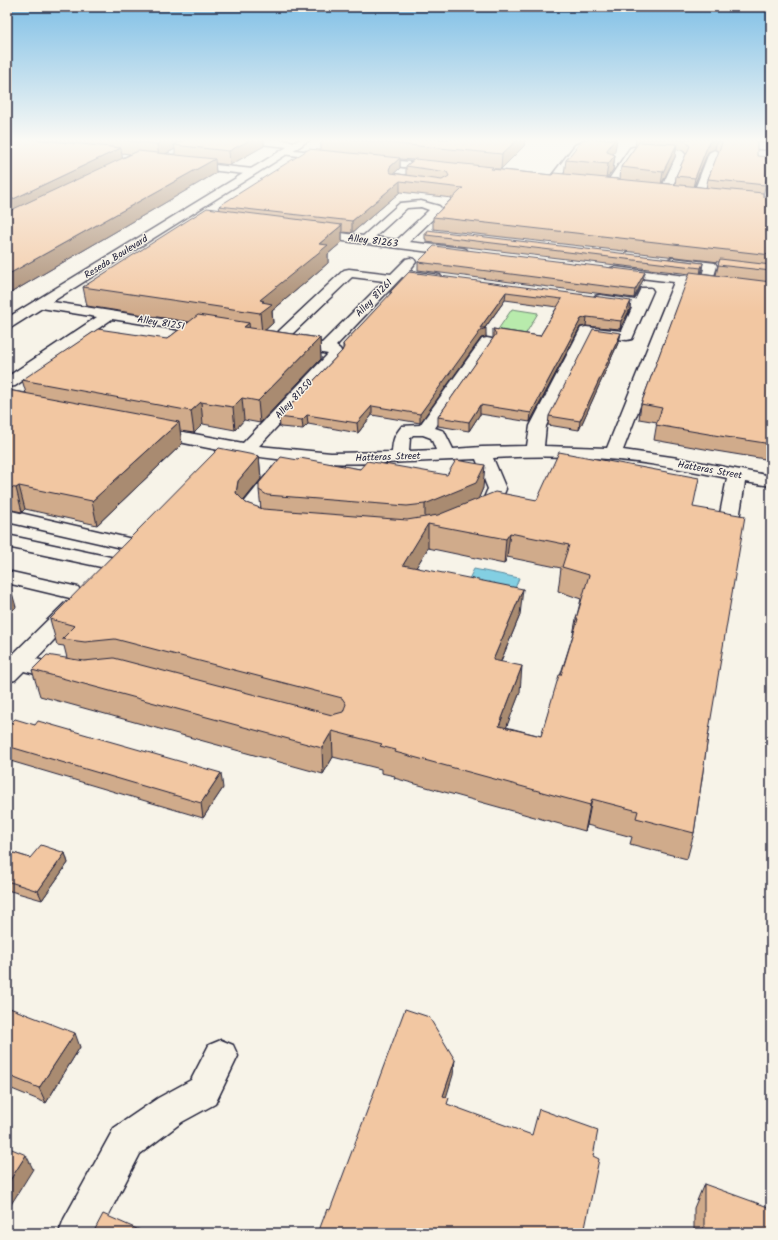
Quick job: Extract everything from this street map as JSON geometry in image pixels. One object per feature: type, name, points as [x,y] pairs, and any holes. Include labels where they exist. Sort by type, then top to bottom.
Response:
[{"type":"main road","name":"Reseda Boulevard","points":[[7,324],[213,197]]},
{"type":"main road","points":[[366,240],[404,205],[421,204],[435,208],[432,214],[400,244]]},
{"type":"main road","points":[[181,217],[200,219]]},
{"type":"main road","points":[[414,231],[430,233]]},
{"type":"main road","name":"Alley 81263","points":[[297,232],[478,254]]},
{"type":"main road","name":"Alley 81261","points":[[329,349],[328,346],[424,247]]},
{"type":"main road","points":[[665,260],[726,268]]},
{"type":"main road","points":[[706,282],[711,266]]},
{"type":"main road","points":[[600,269],[771,290]]},
{"type":"main road","points":[[329,349],[279,337],[349,273],[445,279]]},
{"type":"main road","points":[[536,451],[535,441],[538,426],[586,331],[627,336],[653,276]]},
{"type":"main road","points":[[613,454],[682,279]]},
{"type":"main road","points":[[586,298],[641,305]]},
{"type":"main road","name":"Alley 81251","points":[[40,304],[227,333]]},
{"type":"main road","points":[[9,383],[109,315]]},
{"type":"main road","points":[[425,430],[487,342]]},
{"type":"main road","name":"Alley 81250","points":[[239,448],[336,355],[336,352],[329,349]]},
{"type":"main road","name":"Hatteras Street","points":[[138,429],[291,456],[330,458],[400,457],[482,452],[536,451],[613,454],[771,481]]},
{"type":"main road","points":[[400,457],[402,437],[408,430],[425,430],[438,435],[447,455]]},
{"type":"main road","points":[[214,464],[239,448]]},
{"type":"main road","points":[[464,520],[485,511],[489,506],[496,490],[496,484],[482,452]]},
{"type":"main road","points":[[281,527],[265,526],[256,522],[250,517],[249,511],[251,505],[291,456]]},
{"type":"main road","points":[[729,519],[737,475]]},
{"type":"main road","points":[[7,516],[139,539],[115,564],[85,589],[14,668]]},
{"type":"main road","points":[[7,541],[115,564]]},
{"type":"main road","points":[[7,577],[85,589]]},
{"type":"main road","points":[[14,668],[84,676]]},
{"type":"main road","points":[[78,1233],[127,1141],[170,1110],[204,1092],[221,1056]]},
{"type":"green space","points":[[512,309],[538,313],[525,335],[497,331]]},
{"type":"water","points":[[474,569],[519,578],[514,591],[468,581]]},
{"type":"building","points":[[7,197],[18,197],[7,202]]},
{"type":"building","points":[[39,197],[147,197],[7,275],[7,212]]},
{"type":"building","points":[[233,197],[381,197],[352,221],[219,206]]},
{"type":"building","points":[[454,197],[770,197],[771,255],[433,217]]},
{"type":"building","points":[[207,208],[342,225],[319,244],[328,245],[260,300],[264,301],[262,302],[272,304],[260,313],[83,287]]},
{"type":"building","points":[[427,230],[703,263],[701,268],[426,235],[428,232],[425,232]]},
{"type":"building","points":[[434,246],[645,272],[635,290],[418,262]]},
{"type":"building","points":[[720,259],[771,265],[771,271],[718,265]]},
{"type":"building","points":[[409,272],[631,301],[621,321],[587,317],[581,319],[531,413],[480,405],[469,422],[438,417],[496,334],[493,329],[540,336],[562,299],[506,292],[480,328],[486,328],[481,330],[420,414],[372,406],[357,423],[307,415],[302,420],[279,417],[342,351],[344,347],[343,344]]},
{"type":"building","points":[[690,272],[771,282],[771,444],[656,425],[662,408],[641,404]]},
{"type":"building","points":[[198,315],[249,323],[244,327],[320,338],[258,401],[242,398],[233,407],[201,402],[191,411],[22,380],[98,329],[167,339]]},
{"type":"building","points":[[593,329],[621,333],[580,421],[549,416]]},
{"type":"building","points":[[7,390],[179,422],[92,501],[19,486],[16,488],[7,487]]},
{"type":"building","points":[[219,448],[259,456],[238,481],[236,493],[246,503],[263,509],[407,520],[438,515],[495,492],[537,500],[559,452],[699,478],[693,507],[745,516],[709,730],[694,833],[636,818],[638,811],[592,799],[590,805],[395,752],[396,750],[380,746],[382,744],[332,731],[322,748],[32,670],[47,655],[84,661],[114,658],[332,715],[343,712],[346,704],[342,698],[115,639],[85,642],[62,639],[75,626],[50,619]],"holes":[[[428,524],[506,539],[510,533],[569,545],[562,567],[589,575],[576,619],[578,619],[561,675],[559,675],[541,736],[499,726],[522,666],[493,660],[523,589],[403,565]]]},
{"type":"building","points":[[281,457],[298,460],[300,458],[360,469],[367,461],[447,475],[456,460],[485,465],[476,483],[425,504],[407,506],[267,495],[259,490],[259,483]]},
{"type":"building","points":[[15,719],[35,725],[38,721],[221,773],[201,803],[7,746],[7,727]]},
{"type":"building","points":[[41,845],[65,853],[38,891],[7,881],[7,851],[30,858]]},
{"type":"building","points":[[7,1007],[75,1033],[39,1088],[7,1075]]},
{"type":"building","points":[[405,1009],[429,1017],[455,1060],[443,1096],[449,1098],[447,1104],[532,1135],[539,1109],[598,1130],[593,1156],[599,1159],[584,1233],[318,1233],[327,1209],[330,1210]]},
{"type":"building","points":[[7,1147],[26,1155],[7,1185]]},
{"type":"building","points":[[704,1184],[771,1208],[771,1233],[700,1233],[704,1227]]},
{"type":"building","points":[[103,1214],[146,1233],[93,1233]]}]
